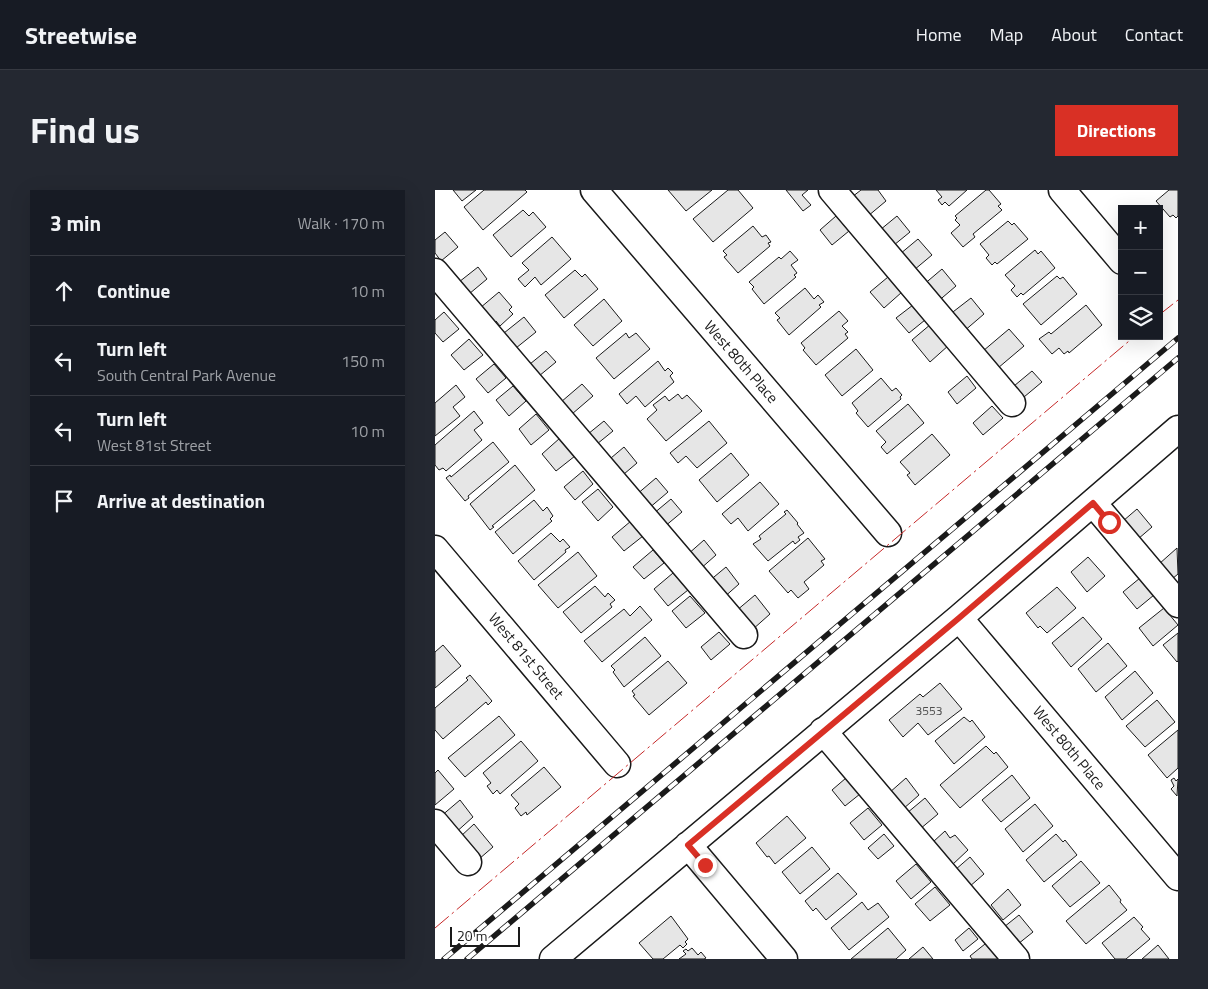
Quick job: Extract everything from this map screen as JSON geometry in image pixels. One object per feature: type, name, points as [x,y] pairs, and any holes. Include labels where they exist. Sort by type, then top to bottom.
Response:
[{"type":"street","name":"West 80th Place","points":[[594,190],[888,533]]},
{"type":"street","points":[[832,190],[1012,402]]},
{"type":"street","points":[[1062,190],[1118,256]]},
{"type":"street","points":[[435,272],[744,635]]},
{"type":"street","points":[[553,959],[959,618],[1178,429]]},
{"type":"street","points":[[1093,503],[1178,604]]},
{"type":"street","name":"West 81st Street","points":[[435,549],[617,764]]},
{"type":"street","name":"West 80th Place","points":[[959,618],[1178,877]]},
{"type":"street","points":[[823,732],[1016,959]]},
{"type":"street","points":[[435,823],[468,862]]},
{"type":"street","points":[[688,845],[784,959]]},
{"type":"building","points":[[453,190],[476,190],[462,201]]},
{"type":"building","points":[[484,190],[525,190],[527,192],[483,230],[464,207]]},
{"type":"building","points":[[668,190],[712,190],[686,211]]},
{"type":"building","points":[[728,190],[738,190],[753,208],[713,242],[693,219]]},
{"type":"building","points":[[786,190],[808,190],[802,195],[811,205],[803,211]]},
{"type":"building","points":[[861,190],[878,190],[886,201],[868,216],[852,197]]},
{"type":"building","points":[[936,190],[967,190],[949,206],[945,202],[942,205],[938,200],[942,197]]},
{"type":"building","points":[[986,190],[989,190],[1001,204],[998,206],[1002,210],[973,234],[975,237],[963,247],[951,233],[960,225],[955,220],[957,218],[955,216]]},
{"type":"building","points":[[1169,190],[1178,190],[1178,216],[1176,218],[1173,215],[1170,217],[1163,209],[1163,205],[1160,205],[1156,201]]},
{"type":"building","points":[[523,210],[529,216],[533,212],[546,227],[511,257],[493,235]]},
{"type":"building","points":[[836,216],[849,231],[832,245],[820,230]]},
{"type":"building","points":[[897,216],[910,232],[894,245],[880,230]]},
{"type":"building","points":[[1008,221],[1012,225],[1014,223],[1028,239],[997,264],[995,262],[992,265],[986,258],[989,255],[980,244]]},
{"type":"building","points":[[753,226],[762,237],[766,235],[771,242],[768,243],[770,246],[738,273],[724,257],[727,255],[723,251]]},
{"type":"building","points":[[445,232],[458,247],[441,261],[435,253],[435,240]]},
{"type":"building","points":[[552,237],[571,259],[541,285],[535,277],[525,287],[518,279],[529,270],[522,263]]},
{"type":"building","points":[[918,239],[932,255],[914,270],[900,254]]},
{"type":"building","points":[[1035,250],[1038,254],[1041,251],[1055,268],[1023,295],[1021,293],[1017,297],[1011,290],[1015,286],[1005,275]]},
{"type":"building","points":[[790,251],[798,260],[791,265],[797,273],[794,275],[796,277],[764,304],[749,282],[779,257],[781,259]]},
{"type":"building","points":[[478,267],[487,279],[469,294],[459,282]]},
{"type":"building","points":[[942,269],[956,286],[936,303],[922,286]]},
{"type":"building","points":[[575,270],[582,277],[585,274],[598,289],[564,318],[545,295]]},
{"type":"building","points":[[1057,276],[1060,279],[1063,277],[1077,294],[1041,325],[1023,304]]},
{"type":"building","points":[[888,277],[902,292],[884,308],[870,292]]},
{"type":"building","points":[[805,288],[814,299],[818,295],[824,302],[819,305],[821,307],[789,335],[777,320],[780,318],[775,313]]},
{"type":"building","points":[[499,292],[512,307],[509,310],[513,314],[500,326],[496,321],[494,324],[480,308]]},
{"type":"building","points":[[971,298],[984,314],[963,332],[949,315]]},
{"type":"building","points":[[604,299],[622,321],[593,346],[574,325]]},
{"type":"building","points":[[913,305],[925,320],[909,333],[896,318]]},
{"type":"building","points":[[1086,305],[1102,325],[1069,353],[1068,351],[1064,354],[1059,348],[1052,354],[1039,339],[1049,332],[1051,334]]},
{"type":"building","points":[[839,311],[848,321],[842,326],[848,332],[845,334],[848,338],[816,365],[803,350],[805,348],[801,343]]},
{"type":"building","points":[[444,312],[459,329],[443,342],[435,333],[435,320]]},
{"type":"building","points":[[524,317],[536,332],[516,348],[504,333]]},
{"type":"building","points":[[931,324],[949,345],[930,362],[912,340]]},
{"type":"building","points":[[1009,329],[1024,346],[998,368],[983,351]]},
{"type":"building","points":[[626,333],[629,338],[636,333],[650,349],[614,379],[596,358]]},
{"type":"building","points":[[469,339],[483,355],[464,370],[451,355]]},
{"type":"building","points":[[856,349],[873,370],[842,396],[825,375]]},
{"type":"building","points":[[546,351],[556,362],[539,376],[530,364]]},
{"type":"building","points":[[658,361],[665,371],[668,368],[673,373],[670,376],[674,382],[645,407],[636,396],[627,404],[619,394]]},
{"type":"building","points":[[494,364],[506,378],[488,393],[476,379]]},
{"type":"building","points":[[1032,371],[1042,382],[1024,397],[1014,386]]},
{"type":"building","points":[[967,376],[976,388],[957,404],[948,392]]},
{"type":"building","points":[[881,378],[892,391],[896,388],[902,395],[901,399],[868,427],[856,413],[858,411],[852,403]]},
{"type":"building","points":[[582,384],[593,396],[572,414],[561,402]]},
{"type":"building","points":[[456,385],[465,397],[453,407],[460,416],[435,436],[435,403]]},
{"type":"building","points":[[513,386],[526,401],[509,416],[496,400]]},
{"type":"building","points":[[678,394],[682,399],[687,395],[702,411],[666,441],[647,419],[657,410],[653,405],[665,396],[669,401]]},
{"type":"building","points":[[908,404],[924,423],[887,454],[881,447],[886,442],[876,431]]},
{"type":"building","points":[[992,406],[1003,418],[983,435],[973,423]]},
{"type":"building","points":[[474,411],[483,423],[474,430],[482,440],[446,471],[443,468],[439,470],[435,465],[435,445]]},
{"type":"building","points":[[536,414],[549,430],[531,445],[519,429]]},
{"type":"building","points":[[604,421],[613,431],[597,444],[588,434]]},
{"type":"building","points":[[709,421],[727,443],[697,468],[686,456],[678,463],[670,453]]},
{"type":"building","points":[[932,434],[950,455],[915,485],[907,475],[910,473],[900,462]]},
{"type":"building","points":[[560,438],[575,456],[556,471],[542,454]]},
{"type":"building","points":[[493,442],[509,462],[468,496],[469,498],[465,501],[446,478],[450,475],[451,477]]},
{"type":"building","points":[[624,447],[637,463],[624,474],[611,458]]},
{"type":"building","points":[[731,453],[749,475],[717,502],[699,480]]},
{"type":"building","points":[[515,465],[535,490],[492,526],[494,527],[490,530],[470,504]]},
{"type":"building","points":[[583,471],[593,484],[575,500],[564,487]]},
{"type":"building","points":[[656,478],[668,492],[648,509],[636,495]]},
{"type":"building","points":[[760,482],[779,504],[748,531],[738,518],[731,524],[722,514]]},
{"type":"building","points":[[598,489],[613,507],[598,521],[582,502]]},
{"type":"building","points":[[671,499],[682,512],[664,527],[653,514]]},
{"type":"building","points":[[534,500],[543,511],[547,507],[553,516],[550,519],[552,521],[513,554],[495,532]]},
{"type":"building","points":[[1137,509],[1152,527],[1138,539],[1123,521]]},
{"type":"building","points":[[787,510],[804,533],[798,537],[800,540],[795,544],[793,541],[768,561],[753,544],[761,539],[759,536],[786,514],[784,512]]},
{"type":"building","points":[[631,521],[643,536],[624,551],[612,537]]},
{"type":"building","points":[[551,533],[560,542],[563,539],[570,547],[534,580],[518,561]]},
{"type":"building","points":[[808,538],[825,559],[821,561],[824,565],[804,582],[809,589],[798,598],[791,590],[788,593],[769,571]]},
{"type":"building","points":[[704,540],[716,555],[699,570],[687,555]]},
{"type":"building","points":[[1177,548],[1178,574],[1172,579],[1159,564]]},
{"type":"building","points":[[653,550],[664,563],[644,579],[633,567]]},
{"type":"building","points":[[578,552],[597,576],[558,608],[538,585]]},
{"type":"building","points":[[1088,557],[1105,576],[1087,592],[1071,572]]},
{"type":"building","points":[[726,567],[739,584],[722,599],[708,582]]},
{"type":"building","points":[[673,573],[688,590],[668,606],[654,589]]},
{"type":"building","points":[[1140,578],[1154,595],[1137,609],[1123,592]]},
{"type":"building","points":[[595,586],[605,597],[608,593],[615,600],[610,604],[612,607],[581,633],[563,612]]},
{"type":"building","points":[[1057,587],[1076,608],[1047,633],[1040,626],[1038,628],[1026,613]]},
{"type":"building","points":[[755,595],[770,614],[752,630],[736,611]]},
{"type":"building","points":[[690,596],[705,613],[686,628],[672,611]]},
{"type":"building","points":[[640,606],[652,620],[602,662],[584,641],[624,609],[630,616]]},
{"type":"building","points":[[1164,608],[1178,625],[1153,646],[1139,628]]},
{"type":"building","points":[[1083,617],[1102,639],[1071,667],[1052,643]]},
{"type":"building","points":[[719,632],[730,644],[711,660],[701,647]]},
{"type":"building","points":[[1178,633],[1178,661],[1177,662],[1163,645]]},
{"type":"building","points":[[645,637],[661,656],[624,687],[611,666]]},
{"type":"building","points":[[1108,643],[1127,666],[1096,692],[1078,669]]},
{"type":"building","points":[[443,645],[461,666],[435,688],[435,652]]},
{"type":"building","points":[[668,661],[687,683],[649,715],[633,696],[635,695],[632,691]]},
{"type":"building","points":[[1135,671],[1153,693],[1122,720],[1105,697]]},
{"type":"building","points":[[470,675],[492,701],[488,705],[486,702],[443,739],[435,730],[435,708],[468,680],[466,678]]},
{"type":"building","points":[[940,683],[962,709],[928,735],[918,723],[903,737],[889,720],[920,694],[923,697]]},
{"type":"building","points":[[1157,700],[1175,722],[1145,747],[1126,726]]},
{"type":"building","points":[[499,716],[515,735],[465,777],[448,758]]},
{"type":"building","points":[[964,717],[970,722],[972,720],[985,737],[954,764],[935,741]]},
{"type":"building","points":[[1178,730],[1178,768],[1167,778],[1148,755]]},
{"type":"building","points":[[521,741],[538,761],[500,794],[497,790],[493,794],[487,786],[491,783],[483,773]]},
{"type":"building","points":[[986,746],[994,754],[996,752],[1008,767],[960,808],[940,785]]},
{"type":"building","points":[[544,767],[561,787],[527,815],[526,812],[521,816],[515,808],[519,804],[511,795]]},
{"type":"building","points":[[438,770],[454,789],[435,805],[435,773]]},
{"type":"building","points":[[1012,775],[1030,798],[1001,822],[982,800]]},
{"type":"building","points":[[846,778],[860,794],[845,806],[832,790]]},
{"type":"building","points":[[906,778],[919,795],[903,809],[889,793]]},
{"type":"building","points":[[1174,778],[1176,781],[1178,779],[1177,796],[1171,789],[1174,786],[1171,780]]},
{"type":"building","points":[[925,798],[938,814],[920,829],[907,813]]},
{"type":"building","points":[[460,800],[473,817],[454,834],[440,817]]},
{"type":"building","points":[[1035,804],[1053,826],[1023,852],[1005,829]]},
{"type":"building","points":[[868,808],[882,825],[864,840],[850,823]]},
{"type":"building","points":[[787,816],[806,838],[775,864],[756,843]]},
{"type":"building","points":[[474,824],[493,847],[479,859],[460,837]]},
{"type":"building","points":[[945,831],[950,838],[955,835],[968,850],[952,865],[933,842]]},
{"type":"building","points":[[884,834],[894,846],[878,859],[868,848]]},
{"type":"building","points":[[1056,834],[1063,842],[1065,840],[1077,855],[1044,882],[1026,860]]},
{"type":"building","points":[[812,847],[830,869],[800,894],[782,872]]},
{"type":"building","points":[[970,857],[984,874],[969,887],[955,870]]},
{"type":"building","points":[[1081,861],[1100,883],[1070,907],[1052,886]]},
{"type":"building","points":[[916,864],[931,882],[911,899],[896,881]]},
{"type":"building","points":[[838,873],[857,894],[826,920],[816,908],[813,911],[805,901]]},
{"type":"building","points":[[1109,885],[1127,910],[1086,944],[1066,921]]},
{"type":"building","points":[[935,887],[950,905],[930,921],[915,904]]},
{"type":"building","points":[[1008,889],[1021,905],[1003,920],[991,905]]},
{"type":"building","points":[[862,902],[868,910],[878,903],[889,917],[849,950],[831,928]]},
{"type":"building","points":[[1019,915],[1033,932],[1018,944],[1004,927]]},
{"type":"building","points":[[671,916],[688,939],[685,942],[687,944],[683,948],[680,945],[663,959],[653,959],[639,943]]},
{"type":"building","points":[[1134,917],[1150,939],[1126,959],[1115,959],[1102,943]]},
{"type":"building","points":[[888,928],[906,950],[896,959],[851,959]]},
{"type":"building","points":[[969,928],[978,939],[963,951],[955,940]]},
{"type":"building","points":[[985,944],[999,959],[972,959],[970,956]]},
{"type":"building","points":[[1158,945],[1169,959],[1142,959]]},
{"type":"building","points":[[923,947],[933,959],[909,959]]},
{"type":"building","points":[[692,948],[698,955],[701,952],[706,958],[679,959],[686,954],[683,951],[686,949],[688,951]]},
{"type":"railway","points":[[444,959],[1178,338]]},
{"type":"railway","points":[[467,959],[1178,358]]},
{"type":"power","points":[[1163,312],[1178,300]]},
{"type":"power","points":[[435,928],[1130,340]]},
{"type":"route","points":[[705,865],[688,845],[1093,503],[1109,522]]}]
